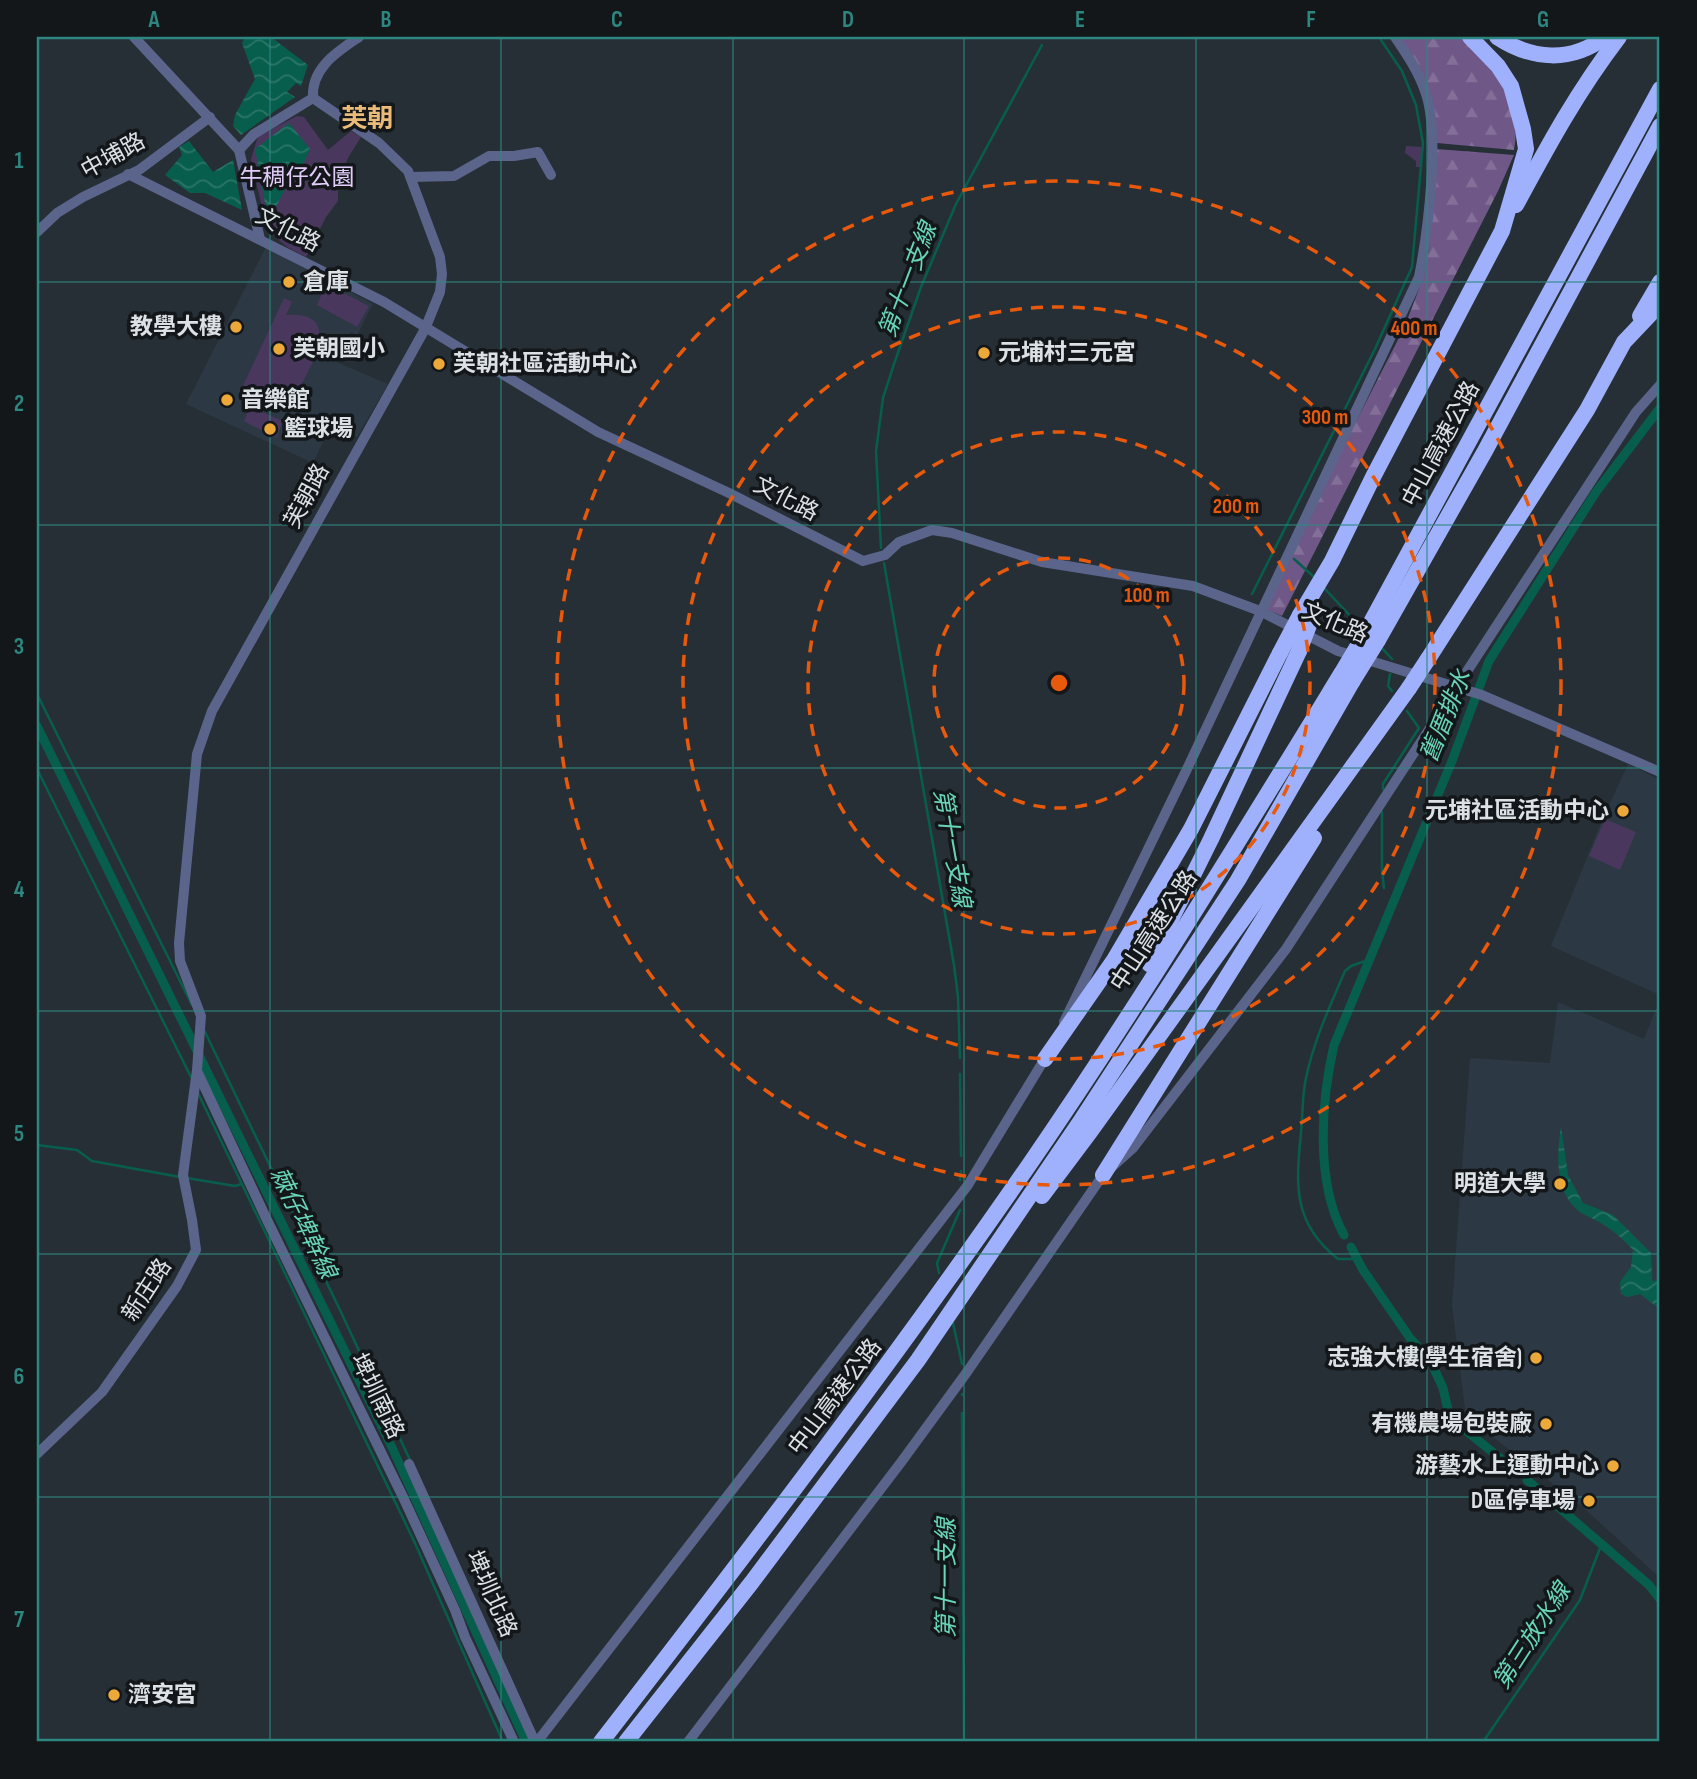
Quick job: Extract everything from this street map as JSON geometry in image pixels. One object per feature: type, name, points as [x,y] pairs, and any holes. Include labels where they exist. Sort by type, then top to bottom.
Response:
[{"type":"highway","points":[[1469,37],[1498,66],[1511,86],[1523,129],[1526,149],[1502,231]]},
{"type":"highway","points":[[1497,37],[1524,52],[1563,57],[1594,45],[1605,37]]},
{"type":"highway","points":[[1045,1059],[1114,960],[1191,829],[1280,653],[1306,617],[1379,466],[1502,231],[1587,78],[1619,37]]},
{"type":"highway","name":"中山高速公路","points":[[1371,638],[1660,89]]},
{"type":"highway","name":"中山高速公路","points":[[601,1742],[901,1348],[1031,1162],[1347,678],[1492,439],[1660,126]]},
{"type":"highway","points":[[918,1360],[1090,1132],[1409,688],[1587,410],[1660,282]]},
{"type":"highway","points":[[1624,342],[1660,304]]},
{"type":"highway","points":[[1031,1162],[1131,1001],[1211,839],[1299,650],[1306,617]]},
{"type":"highway","name":"中山高速公路","points":[[626,1742],[752,1582],[918,1360],[1080,1122],[1238,880],[1347,678]]},
{"type":"highway","points":[[1103,1175],[1249,944],[1377,734]]},
{"type":"street","points":[[134,37],[239,150],[260,239]]},
{"type":"street","points":[[239,150],[254,134],[313,98],[312,93],[322,66],[331,55],[359,37]]},
{"type":"street","points":[[536,1742],[968,1185],[1045,1059],[1187,769],[1419,277],[1425,248],[1432,155],[1431,120],[1426,95],[1415,66],[1395,37]]},
{"type":"street","name":"芙朝路","points":[[197,1070],[201,1016],[180,961],[179,943],[197,754],[204,730],[352,457],[425,329],[440,292],[440,257],[411,177],[379,143],[313,98]]},
{"type":"street","name":"中埔路","points":[[37,232],[57,213],[139,170],[210,117]]},
{"type":"street","points":[[411,177],[454,176],[489,156],[538,152],[551,174]]},
{"type":"street","name":"文化路","points":[[128,174],[384,302],[598,432],[863,561],[885,555],[899,542],[932,530],[952,533],[1042,562],[1193,586],[1260,611],[1338,651],[1479,694],[1660,772]]},
{"type":"street","points":[[688,1742],[902,1461],[1103,1175],[1133,1149],[1286,949],[1461,688],[1636,412],[1660,385]]},
{"type":"street","name":"新庄路","points":[[37,1454],[102,1392],[177,1286],[195,1250],[183,1175],[197,1070]]},
{"type":"street","name":"埤圳南路","points":[[197,1070],[267,1220],[403,1497],[455,1610],[464,1637],[514,1742]]},
{"type":"street","name":"埤圳北路","points":[[409,1464],[536,1742]]},
{"type":"shaded area","name":"芙朝國小","points":[[266,247],[373,304],[357,335],[351,332],[336,362],[388,384],[357,437],[331,425],[313,463],[186,404]]},
{"type":"shaded area","points":[[1628,764],[1660,780],[1660,995],[1551,946]]},
{"type":"shaded area","name":"明道大學","points":[[1660,999],[1660,1578],[1584,1508],[1466,1416],[1452,1305],[1470,1058],[1550,1063],[1558,1002],[1644,1039]]},
{"type":"green space","points":[[1400,37],[1460,37],[1472,48],[1494,73],[1510,101],[1516,133],[1514,150],[1437,143],[1435,117]]},
{"type":"green space","name":"牛稠仔公園","points":[[297,116],[304,117],[328,150],[351,131],[361,137],[348,158],[338,184],[338,201],[326,217],[306,257],[287,247],[267,230],[251,159],[258,136]]},
{"type":"green space","points":[[1406,146],[1422,147],[1420,167],[1416,167],[1416,161],[1405,153]]},
{"type":"green space","points":[[1436,149],[1514,155],[1282,616],[1266,609],[1344,445],[1404,328],[1419,289],[1429,249]]},
{"type":"green space","points":[[326,284],[369,306],[357,327],[317,305]]},
{"type":"green space","points":[[284,298],[292,302],[286,315],[305,316],[315,322],[319,332],[318,345],[314,359],[294,398],[290,403],[274,406],[260,398],[251,384],[247,390],[242,388]]},
{"type":"green space","name":"籃球場","points":[[250,407],[283,421],[276,438],[244,421]]},
{"type":"green space","points":[[1605,819],[1636,832],[1620,870],[1589,856]]},
{"type":"water","points":[[245,37],[271,37],[308,65],[301,86],[296,83],[287,92],[295,97],[241,135],[233,126],[235,115],[255,79],[242,43]]},
{"type":"water","points":[[289,123],[310,149],[303,165],[289,181],[271,217],[265,203],[255,149]]},
{"type":"water","points":[[189,141],[213,172],[233,160],[242,210],[205,193],[190,193],[165,175],[182,155],[179,147]]},
{"type":"water","points":[[1561,1126],[1568,1175],[1583,1203],[1613,1215],[1651,1253],[1652,1281],[1660,1280],[1660,1309],[1640,1294],[1628,1297],[1621,1294],[1620,1282],[1631,1267],[1633,1250],[1608,1228],[1580,1212],[1566,1194],[1558,1161]]},
{"type":"waterway","points":[[1252,594],[1375,349],[1412,267],[1423,143],[1416,105],[1402,71],[1379,37]]},
{"type":"waterway","name":"第十一支線","points":[[881,548],[876,451],[883,398],[921,287],[956,204],[1042,45]]},
{"type":"waterway","name":"舊厝排水","points":[[1344,1235],[1328,1191],[1323,1142],[1326,1091],[1334,1045],[1452,761],[1489,661],[1596,492],[1660,408]]},
{"type":"waterway","points":[[1294,559],[1313,576]]},
{"type":"waterway","name":"第十一支線","points":[[884,563],[954,965],[960,1058]]},
{"type":"waterway","points":[[1325,589],[1357,623]]},
{"type":"waterway","points":[[1380,646],[1392,659]]},
{"type":"waterway","points":[[1390,674],[1388,686],[1392,691]]},
{"type":"waterway","points":[[37,694],[192,1005]]},
{"type":"waterway","points":[[1383,789],[1383,784],[1419,728],[1407,711]]},
{"type":"waterway","name":"棘仔埤幹線","points":[[37,726],[389,1441],[526,1742]]},
{"type":"waterway","points":[[37,769],[191,1077]]},
{"type":"waterway","points":[[1382,812],[1384,888]]},
{"type":"waterway","name":"舊厝排水","points":[[1387,911],[1388,919]]},
{"type":"waterway","points":[[1357,1259],[1338,1259],[1312,1231],[1300,1202],[1298,1169],[1305,1084],[1318,1037],[1345,971],[1371,959]]},
{"type":"waterway","points":[[204,1030],[410,1460]]},
{"type":"waterway","name":"第十一支線","points":[[960,1074],[961,1156]]},
{"type":"waterway","points":[[198,1093],[414,1541],[503,1742]]},
{"type":"waterway","points":[[37,1145],[77,1150],[92,1161],[180,1177]]},
{"type":"waterway","name":"第十一支線","points":[[960,1180],[961,1171]]},
{"type":"waterway","points":[[187,1178],[235,1186],[242,1184]]},
{"type":"waterway","name":"第十一支線","points":[[939,1273],[937,1263],[960,1210]]},
{"type":"waterway","name":"舊厝排水","points":[[1351,1247],[1363,1270],[1410,1338],[1430,1360],[1443,1388],[1448,1410],[1459,1425],[1516,1471]]},
{"type":"waterway","name":"第十一支線","points":[[953,1323],[962,1364]]},
{"type":"waterway","name":"第十一支線","points":[[962,1413],[964,1742]]},
{"type":"waterway","name":"舊厝排水","points":[[1527,1480],[1649,1585],[1660,1599]]},
{"type":"waterway","name":"第三放水線","points":[[1483,1742],[1580,1600],[1602,1543]]},
{"type":"place","name":"倉庫","points":[[289,282]]},
{"type":"place","name":"教學大樓","points":[[236,327]]},
{"type":"place","name":"芙朝國小","points":[[279,349]]},
{"type":"place","name":"元埔村三元宮","points":[[984,353]]},
{"type":"place","name":"芙朝社區活動中心","points":[[439,364]]},
{"type":"place","name":"音樂館","points":[[227,400]]},
{"type":"place","name":"籃球場","points":[[270,429]]},
{"type":"place","name":"元埔社區活動中心","points":[[1623,811]]},
{"type":"place","name":"明道大學","points":[[1560,1184]]},
{"type":"place","name":"志強大樓(學生宿舍)","points":[[1536,1358]]},
{"type":"place","name":"有機農場包裝廠","points":[[1546,1424]]},
{"type":"place","name":"游藝水上運動中心","points":[[1613,1466]]},
{"type":"place","name":"D區停車場","points":[[1589,1501]]},
{"type":"place","name":"濟安宮","points":[[114,1695]]},
{"type":"district","name":"芙朝","points":[[367,119]]}]
